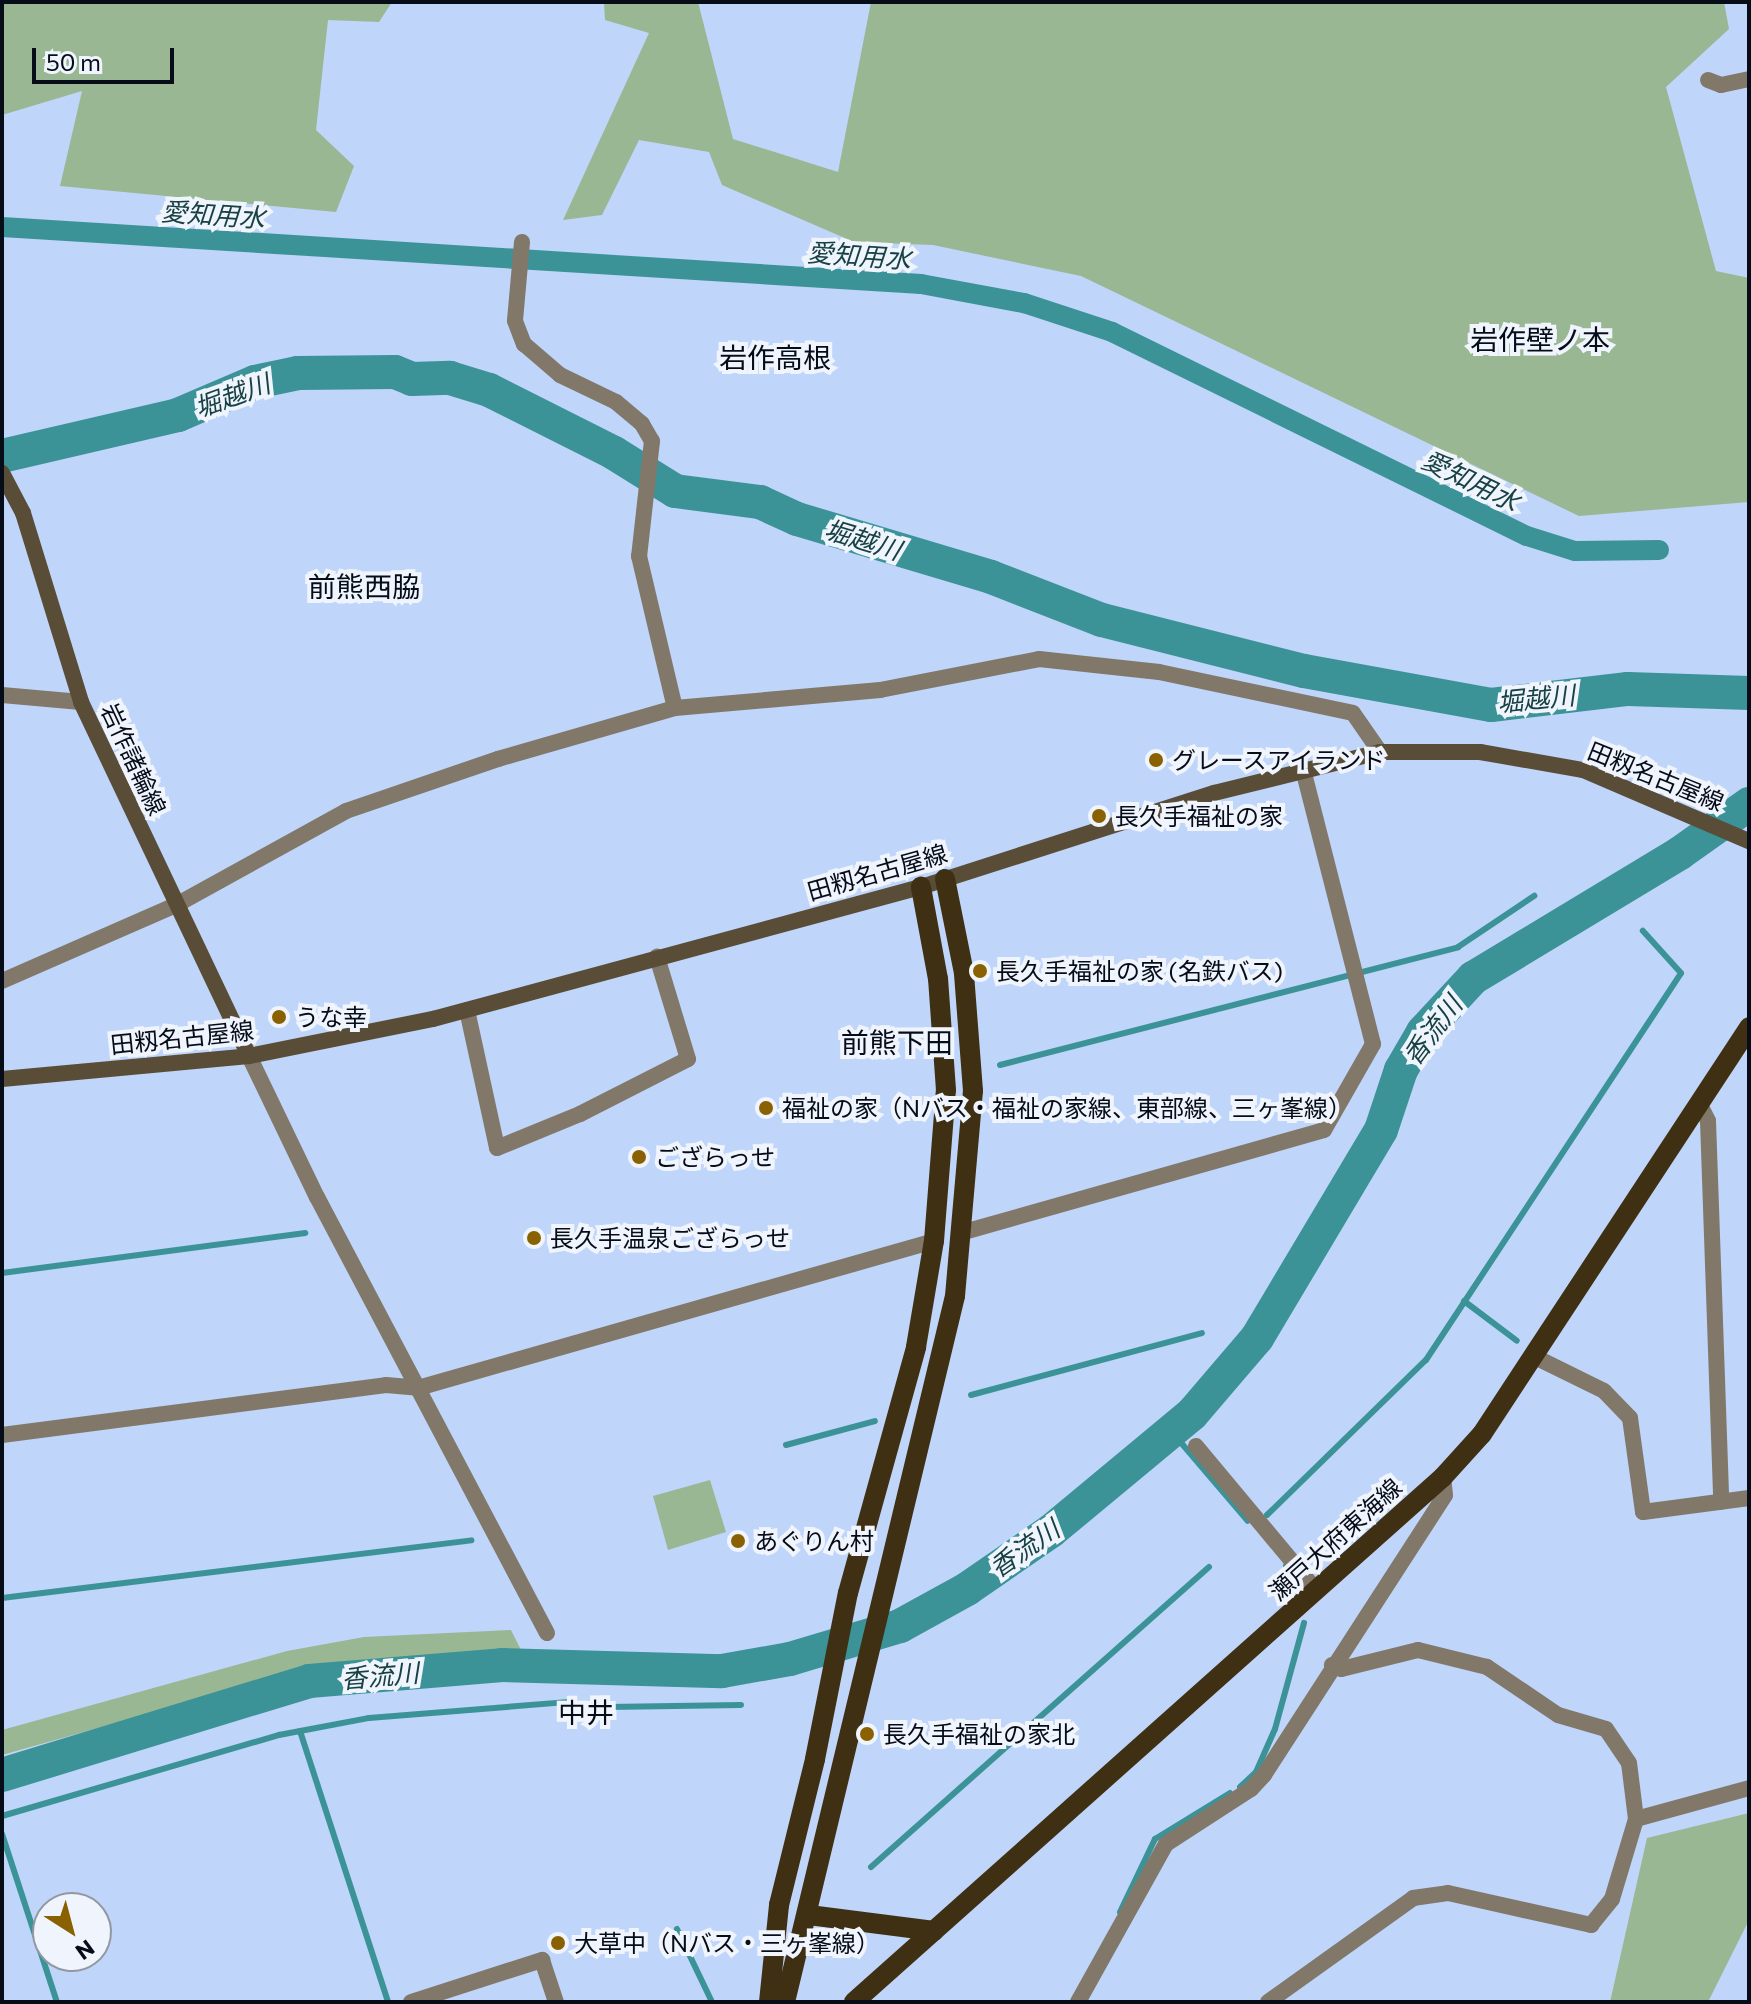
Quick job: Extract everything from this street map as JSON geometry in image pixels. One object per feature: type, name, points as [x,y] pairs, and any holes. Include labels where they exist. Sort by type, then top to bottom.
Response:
[{"type":"main road","name":"岩作諸輪線","points":[[2,473],[23,513],[81,702],[249,1056]]},
{"type":"main road","name":"田籾名古屋線","points":[[2,1079],[249,1056],[467,1010],[921,887],[1303,769],[1380,752],[1436,749],[1535,759],[1583,770],[1678,808],[1749,841]]},
{"type":"main road","points":[[785,2002],[809,1915],[877,1606],[955,1296],[964,1232],[973,1091],[964,973],[945,879]]},
{"type":"main road","points":[[769,2002],[779,1905],[842,1623],[916,1347],[934,1241],[946,1090],[938,979],[921,887]]},
{"type":"main road","name":"瀬戸大府東海線","points":[[854,2002],[1443,1477],[1482,1434],[1749,1027]]},
{"type":"main road","points":[[809,1915],[934,1931]]},
{"type":"street","points":[[1708,80],[1721,85],[1749,79]]},
{"type":"street","points":[[522,242],[515,321],[524,344],[560,375],[616,402],[642,424],[652,441],[653,461],[639,556],[675,708]]},
{"type":"street","points":[[2,981],[176,905],[346,811],[498,759],[675,708],[880,690],[1039,659],[1159,672],[1353,713],[1380,752]]},
{"type":"street","points":[[2,695],[81,702]]},
{"type":"street","points":[[964,1232],[1324,1130],[1373,1044],[1303,769]]},
{"type":"street","points":[[467,1010],[497,1148],[580,1114],[688,1059],[657,957]]},
{"type":"street","points":[[249,1056],[547,1633]]},
{"type":"street","points":[[1699,1103],[1708,1121],[1721,1502]]},
{"type":"street","points":[[2,1435],[386,1385],[418,1388],[934,1241]]},
{"type":"street","points":[[1533,1356],[1604,1391],[1630,1418],[1643,1512],[1749,1498]]},
{"type":"street","points":[[1196,1446],[1316,1590]]},
{"type":"street","points":[[1078,2002],[1166,1844],[1251,1789],[1445,1495],[1443,1477]]},
{"type":"street","points":[[1268,2002],[1413,1898],[1462,1895],[1591,1925],[1612,1899],[1636,1819],[1629,1763],[1606,1729],[1558,1715],[1487,1667],[1418,1650],[1341,1669],[1332,1665]]},
{"type":"street","points":[[1636,1819],[1749,1788]]},
{"type":"street","points":[[411,2002],[542,1960],[556,2002]]},
{"type":"green space","points":[[2,2],[392,2],[379,22],[328,20],[316,130],[354,166],[336,212],[60,186],[82,91],[2,115]]},
{"type":"green space","points":[[604,2],[698,2],[733,139],[838,172],[871,2],[1724,2],[1729,29],[1666,87],[1716,271],[1749,278],[1749,502],[1579,516],[1081,276],[933,245],[854,242],[722,185],[709,152],[639,140],[602,215],[563,220],[649,33],[605,20]]},
{"type":"green space","points":[[710,1480],[726,1532],[668,1550],[653,1496]]},
{"type":"green space","points":[[511,1630],[522,1652],[368,1659],[290,1674],[2,1755],[2,1730],[287,1651],[364,1637]]},
{"type":"green space","points":[[1749,1813],[1749,1920],[1708,2002],[1610,2002],[1647,1838]]},
{"type":"waterway","name":"愛知用水","points":[[2,227],[921,284],[1024,303],[1112,332],[1527,536],[1575,551],[1659,550]]},
{"type":"waterway","name":"堀越川","points":[[2,456],[178,415],[255,382],[298,373],[395,372],[412,379],[450,378],[489,390],[614,453],[675,491],[760,502],[797,519],[991,577],[1102,620],[1304,671],[1491,705],[1628,689],[1749,693]]},
{"type":"waterway","name":"香流川","points":[[2,1775],[309,1681],[502,1665],[722,1671],[790,1659],[900,1626],[967,1589],[1051,1531],[1192,1414],[1257,1338],[1381,1130],[1401,1070],[1423,1032],[1473,978],[1680,853],[1749,804]]},
{"type":"waterway","points":[[1000,1065],[1458,947],[1534,896]]},
{"type":"waterway","points":[[1267,1515],[1426,1360],[1681,973],[1643,931]]},
{"type":"waterway","points":[[2,1273],[305,1233]]},
{"type":"waterway","points":[[1464,1301],[1517,1341]]},
{"type":"waterway","points":[[971,1395],[1202,1333]]},
{"type":"waterway","points":[[786,1445],[875,1421]]},
{"type":"waterway","points":[[1171,1431],[1248,1521]]},
{"type":"waterway","points":[[2,1598],[471,1540]]},
{"type":"waterway","points":[[1286,1566],[1297,1583]]},
{"type":"waterway","points":[[871,1867],[1209,1567]]},
{"type":"waterway","points":[[1240,1787],[1256,1772],[1275,1729],[1304,1623]]},
{"type":"waterway","points":[[2,1816],[279,1735],[369,1718],[569,1702]]},
{"type":"waterway","points":[[608,1707],[741,1705]]},
{"type":"waterway","points":[[300,1731],[388,2002]]},
{"type":"waterway","points":[[1120,1912],[1155,1839],[1230,1793]]},
{"type":"waterway","points":[[2,1834],[57,2002]]},
{"type":"waterway","points":[[677,1929],[712,2002]]},
{"type":"place","name":"グレースアイランド","points":[[1156,760]]},
{"type":"place","name":"長久手福祉の家","points":[[1099,816]]},
{"type":"place","name":"長久手福祉の家 (名鉄バス)","points":[[980,971]]},
{"type":"place","name":"うな幸","points":[[279,1017]]},
{"type":"place","name":"福祉の家（Nバス・福祉の家線、東部線、三ヶ峯線）","points":[[766,1108]]},
{"type":"place","name":"ござらっせ","points":[[639,1157]]},
{"type":"place","name":"長久手温泉ござらっせ","points":[[534,1238]]},
{"type":"place","name":"あぐりん村","points":[[738,1541]]},
{"type":"place","name":"長久手福祉の家北","points":[[867,1734]]},
{"type":"place","name":"大草中（Nバス・三ヶ峯線）","points":[[558,1943]]},
{"type":"district","name":"岩作壁ノ本","points":[[1540,339]]},
{"type":"district","name":"岩作高根","points":[[775,357]]},
{"type":"district","name":"前熊西脇","points":[[364,586]]},
{"type":"district","name":"前熊下田","points":[[897,1042]]},
{"type":"district","name":"中井","points":[[586,1712]]}]
